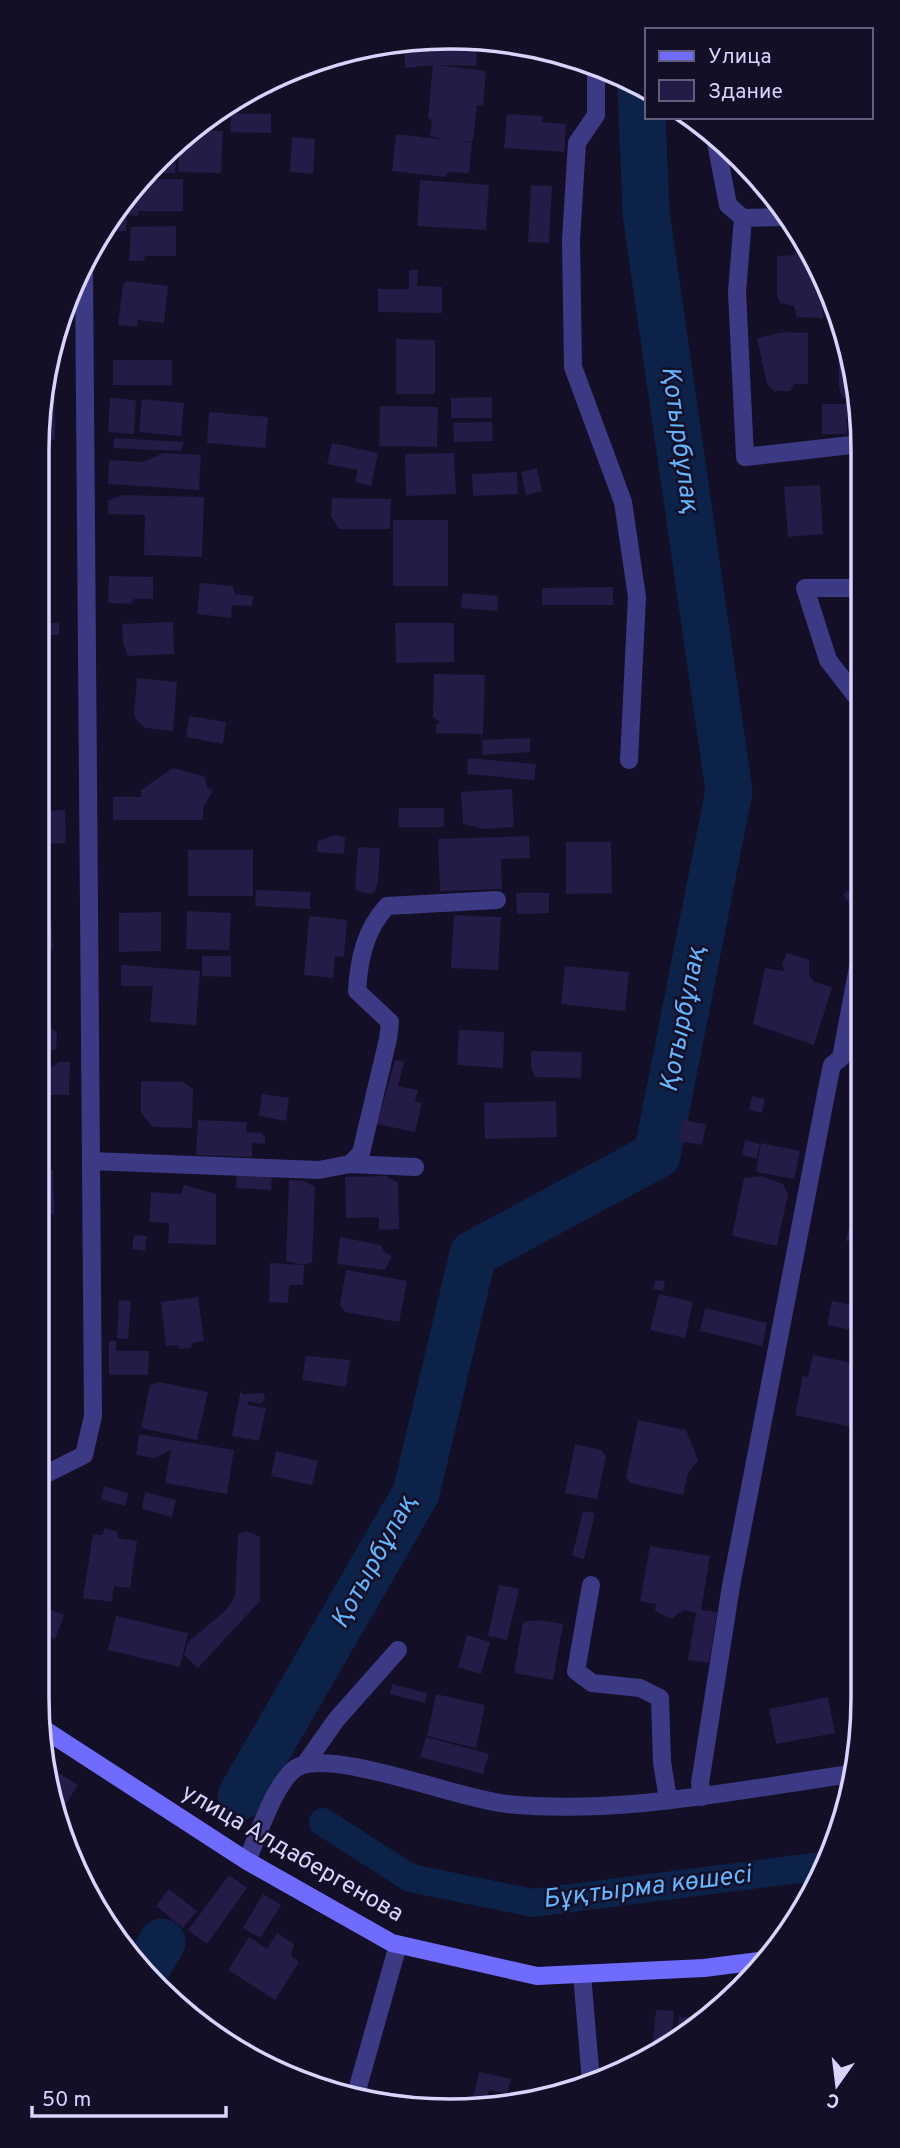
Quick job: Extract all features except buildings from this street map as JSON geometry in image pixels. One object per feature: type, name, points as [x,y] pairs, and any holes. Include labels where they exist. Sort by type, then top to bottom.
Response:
[{"type":"main road","name":"улица Алдабергенова","points":[[51,1734],[247,1861],[398,1945],[537,1976],[704,1968],[751,1962]]},
{"type":"street","points":[[596,77],[596,115],[577,143],[571,240],[573,367],[622,502],[637,597],[629,760]]},
{"type":"street","points":[[718,152],[728,205],[743,218],[776,217]]},
{"type":"street","points":[[743,218],[737,292],[745,457],[851,445]]},
{"type":"street","points":[[49,1473],[85,1455],[93,1416],[84,287]]},
{"type":"street","points":[[851,588],[805,588],[828,660],[851,690]]},
{"type":"street","points":[[349,1164],[361,1153],[390,1022],[358,991],[359,965],[373,922],[387,906],[497,900]]},
{"type":"street","points":[[702,1797],[700,1783],[731,1586],[828,1084],[832,1065],[841,1058],[851,1004]]},
{"type":"street","points":[[91,1161],[319,1170],[349,1164],[415,1167]]},
{"type":"street","points":[[591,1585],[576,1671],[592,1683],[640,1688],[660,1698],[662,1762],[668,1799]]},
{"type":"street","points":[[305,1764],[336,1720],[398,1650]]},
{"type":"street","points":[[247,1861],[283,1780],[289,1772],[305,1764],[322,1762],[347,1766],[506,1804],[604,1805],[702,1797],[843,1775]]},
{"type":"street","points":[[358,2088],[398,1945]]},
{"type":"street","points":[[582,1974],[590,2073]]},
{"type":"waterway","name":"Қотырбұлақ","points":[[241,1796],[416,1493],[473,1254],[657,1155],[729,791],[646,213],[641,98]]},
{"type":"waterway","name":"Бұқтырма көшесі","points":[[323,1822],[410,1878],[533,1903],[813,1867]]},
{"type":"waterway","name":"Қотырбұлақ","points":[[150,1963],[162,1942]]}]
